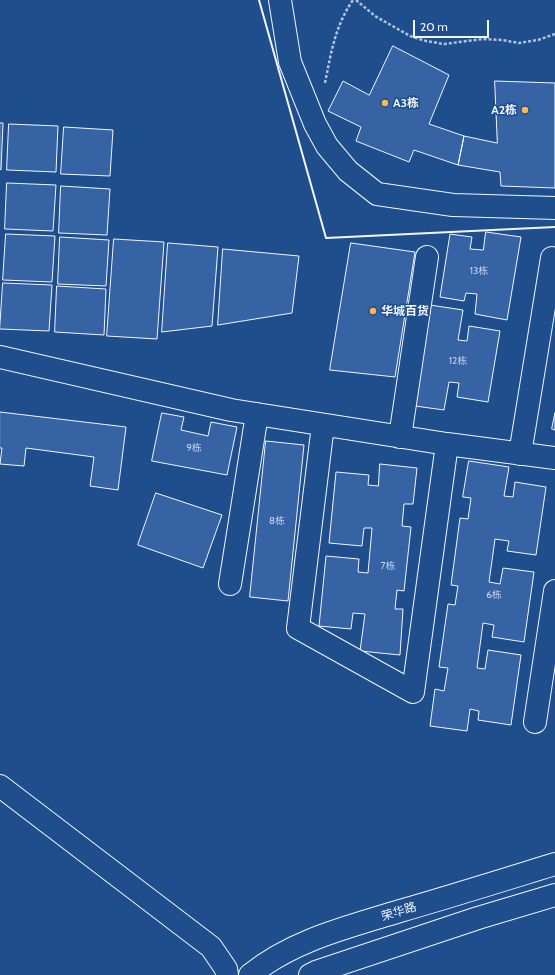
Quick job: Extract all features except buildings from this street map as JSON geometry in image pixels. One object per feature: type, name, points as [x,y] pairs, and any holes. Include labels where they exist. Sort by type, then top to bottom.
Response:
[{"type":"street","points":[[280,0],[290,62],[315,124],[327,146],[348,171],[377,194],[453,205],[555,208]]},
{"type":"street","points":[[400,437],[427,257]]},
{"type":"street","points":[[520,454],[552,258]]},
{"type":"street","points":[[0,357],[231,410],[447,444],[555,458]]},
{"type":"street","points":[[230,584],[257,414]]},
{"type":"street","points":[[323,425],[298,628],[414,692],[447,444]]},
{"type":"street","points":[[535,722],[555,591]]},
{"type":"street","points":[[0,786],[211,947],[226,969],[227,975]]},
{"type":"street","name":"荣华路","points":[[250,975],[263,964],[298,944],[555,864]]},
{"type":"street","points":[[310,975],[323,969],[463,923],[555,895]]},
{"type":"path","points":[[324,85],[336,31],[344,12],[353,0]]},
{"type":"path","points":[[356,0],[375,16],[410,36],[426,41],[444,44],[483,39],[519,43],[538,40],[555,34]]},
{"type":"wall","points":[[259,0],[326,238],[555,227]]},
{"type":"place","name":"A3栋","points":[[385,103]]},
{"type":"place","name":"A2栋","points":[[525,110]]},
{"type":"place","name":"华城百货","points":[[373,311]]}]
